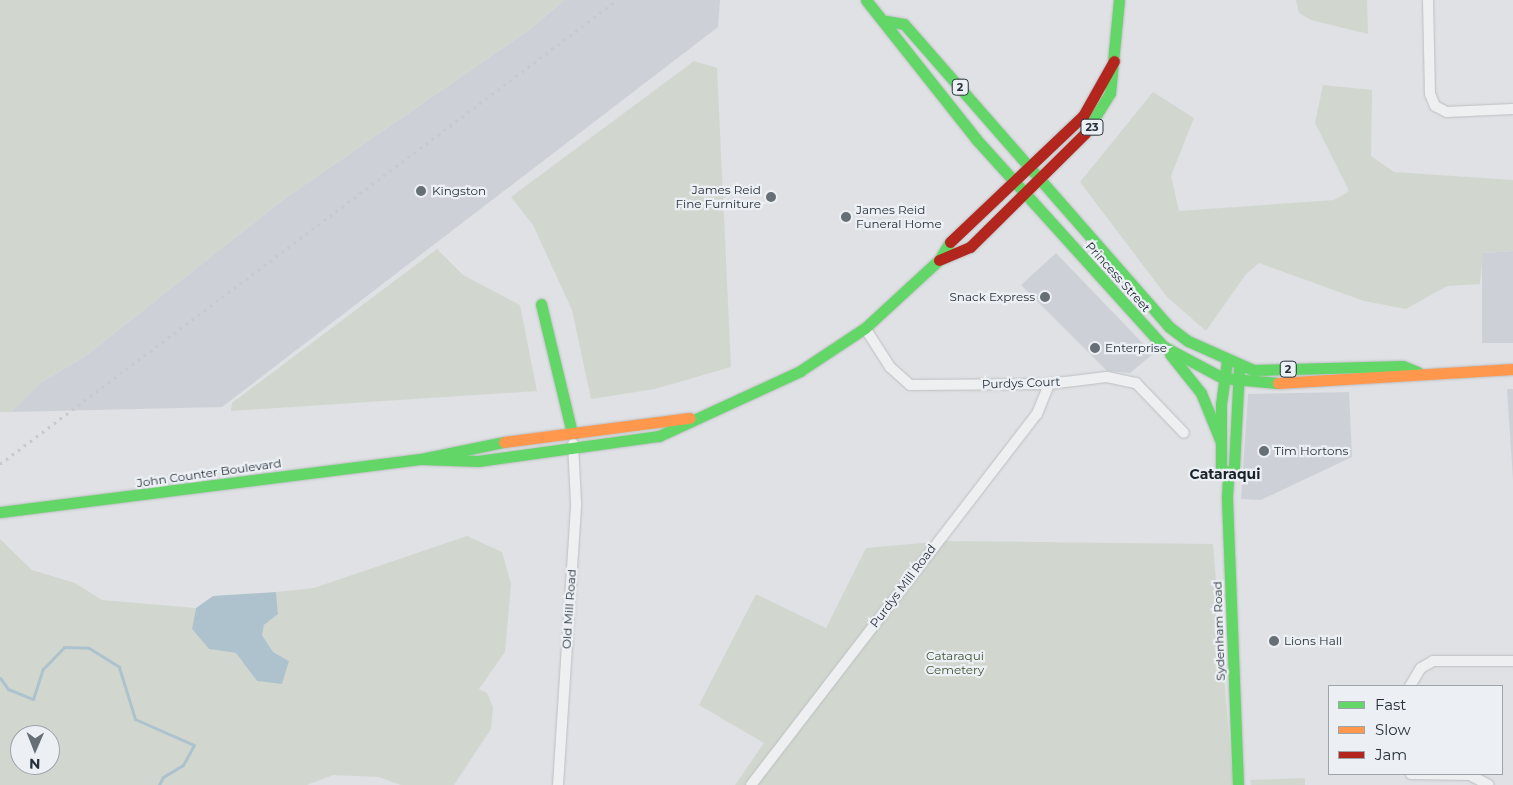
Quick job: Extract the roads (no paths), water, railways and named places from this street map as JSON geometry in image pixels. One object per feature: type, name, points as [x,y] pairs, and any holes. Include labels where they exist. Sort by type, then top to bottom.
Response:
[{"type":"main road","name":"Princess Street","points":[[866,0],[886,21],[895,38],[1012,178],[1164,346],[1223,378],[1238,382],[1402,379],[1418,372],[1513,369]]},
{"type":"main road","name":"23","points":[[1027,193],[1101,114],[1110,94],[1120,0]]},
{"type":"main road","name":"Princess Street","points":[[886,21],[904,24],[1029,163],[1168,326],[1239,367],[1403,366],[1418,372]]},
{"type":"main road","name":"23","points":[[1029,163],[1083,116],[1114,61]]},
{"type":"main road","name":"John Counter Boulevard","points":[[421,458],[478,461],[574,450],[658,436],[800,371],[865,328],[939,260],[955,233],[1029,163]]},
{"type":"main road","name":"John Counter Boulevard","points":[[939,260],[970,247],[1027,193]]},
{"type":"main road","points":[[541,304],[556,353],[572,433]]},
{"type":"main road","points":[[1164,346],[1200,393],[1221,442]]},
{"type":"main road","name":"Sydenham Road","points":[[1226,361],[1223,378],[1221,442],[1222,467],[1228,476],[1238,785]]},
{"type":"main road","name":"Sydenham Road","points":[[1228,476],[1234,467],[1239,367]]},
{"type":"main road","name":"John Counter Boulevard","points":[[0,512],[58,507],[421,458],[477,445],[696,418]]},
{"type":"street","points":[[1428,0],[1430,94],[1435,106],[1447,112],[1513,109]]},
{"type":"street","name":"Purdys Court","points":[[865,328],[890,367],[910,385],[1049,384],[1107,377],[1136,383],[1184,433]]},
{"type":"street","name":"Purdys Mill Road","points":[[751,785],[1037,414],[1049,384]]},
{"type":"street","name":"Old Mill Road","points":[[558,785],[576,503],[572,433]]},
{"type":"street","points":[[1411,685],[1422,668],[1433,661],[1513,661]]},
{"type":"street","points":[[1470,775],[1489,785]]},
{"type":"water","points":[[276,592],[278,614],[264,625],[262,635],[273,652],[289,661],[282,684],[257,681],[236,653],[209,649],[192,629],[196,608],[213,596]]},
{"type":"waterway","points":[[0,678],[8,689],[33,699],[43,669],[64,647],[89,648],[119,667],[135,719],[194,745],[183,765],[163,777],[159,785]]},
{"type":"railway","points":[[0,464],[617,0]]},
{"type":"place","name":"Kingston","points":[[421,191]]},
{"type":"place","name":"James Reid Fine Furniture","points":[[771,197]]},
{"type":"place","name":"James Reid Funeral Home","points":[[846,217]]},
{"type":"place","name":"Snack Express","points":[[1045,297]]},
{"type":"place","name":"Enterprise","points":[[1095,348]]},
{"type":"place","name":"Tim Hortons","points":[[1264,451]]},
{"type":"place","name":"Lions Hall","points":[[1274,641]]},
{"type":"district","name":"Cataraqui","points":[[1225,474]]},
{"type":"park label","name":"Cataraqui Cemetery","points":[[955,663]]}]
